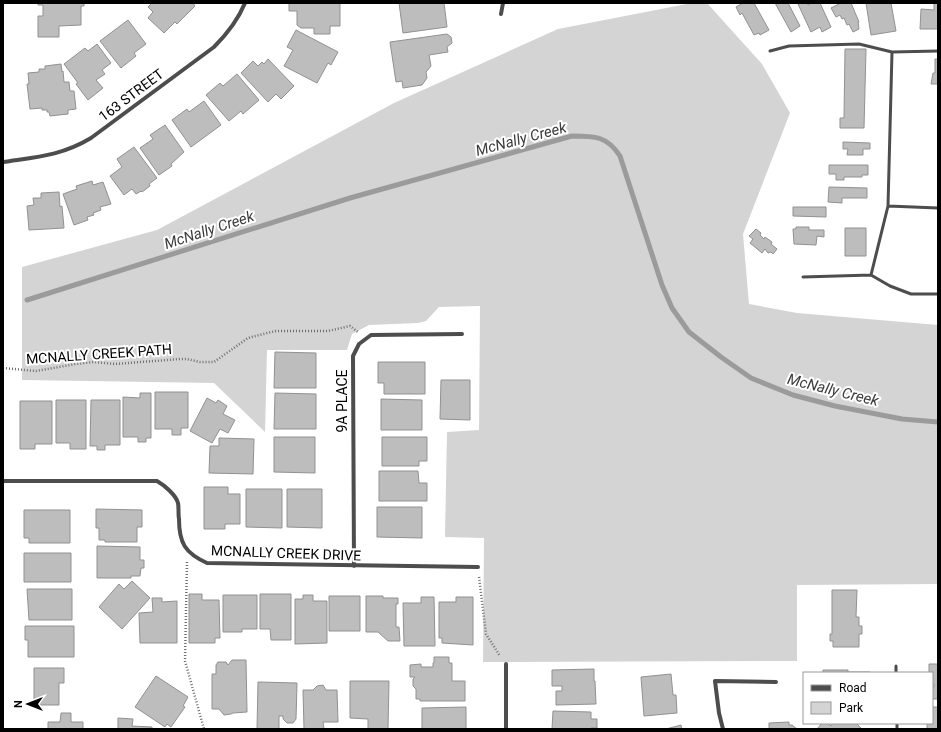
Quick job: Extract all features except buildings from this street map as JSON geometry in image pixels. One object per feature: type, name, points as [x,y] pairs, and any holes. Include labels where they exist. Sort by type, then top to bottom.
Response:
[{"type":"street","name":"163 STREET","points":[[3,162],[56,154],[91,138],[214,47],[237,20],[245,3]]},
{"type":"street","points":[[501,14],[503,3]]},
{"type":"street","name":"9A PLACE","points":[[354,566],[353,356],[359,344],[371,335],[462,334]]},
{"type":"street","points":[[3,481],[157,481],[167,487],[178,503],[179,534],[183,545],[187,550]]},
{"type":"street","name":"MCNALLY CREEK DRIVE","points":[[187,550],[196,558],[207,563],[478,567]]},
{"type":"street","points":[[506,664],[506,729]]},
{"type":"street","points":[[723,729],[719,713],[715,680],[776,682]]},
{"type":"lane","points":[[770,51],[789,46],[858,44],[892,52],[938,52]]},
{"type":"lane","points":[[871,275],[888,206],[892,52]]},
{"type":"lane","points":[[888,206],[938,208]]},
{"type":"lane","points":[[803,276],[871,275],[890,286],[911,294],[938,294]]},
{"type":"lane","points":[[896,666],[896,672]]},
{"type":"path","name":"MCNALLY CREEK PATH","points":[[3,368],[36,371],[94,362],[115,364],[180,359],[200,362],[214,362],[248,338],[263,334],[276,331],[328,331],[350,326],[355,329]]},
{"type":"path","points":[[187,550],[184,660],[204,729]]},
{"type":"path","points":[[478,567],[486,634],[506,664]]},
{"type":"green space","points":[[692,3],[707,3],[762,64],[790,113],[743,234],[749,304],[797,313],[938,325],[938,584],[797,585],[797,661],[483,662],[484,538],[445,537],[447,432],[479,430],[480,306],[439,307],[426,321],[418,323],[369,325],[352,334],[347,350],[267,350],[265,432],[214,383],[22,380],[22,267],[157,230],[394,103],[558,29]]},
{"type":"waterway","name":"McNally Creek","points":[[27,300],[350,198],[572,136],[587,136],[600,138],[610,144],[620,156],[662,285],[672,308],[689,332],[751,378],[793,395],[835,406],[902,419],[938,422]]}]
